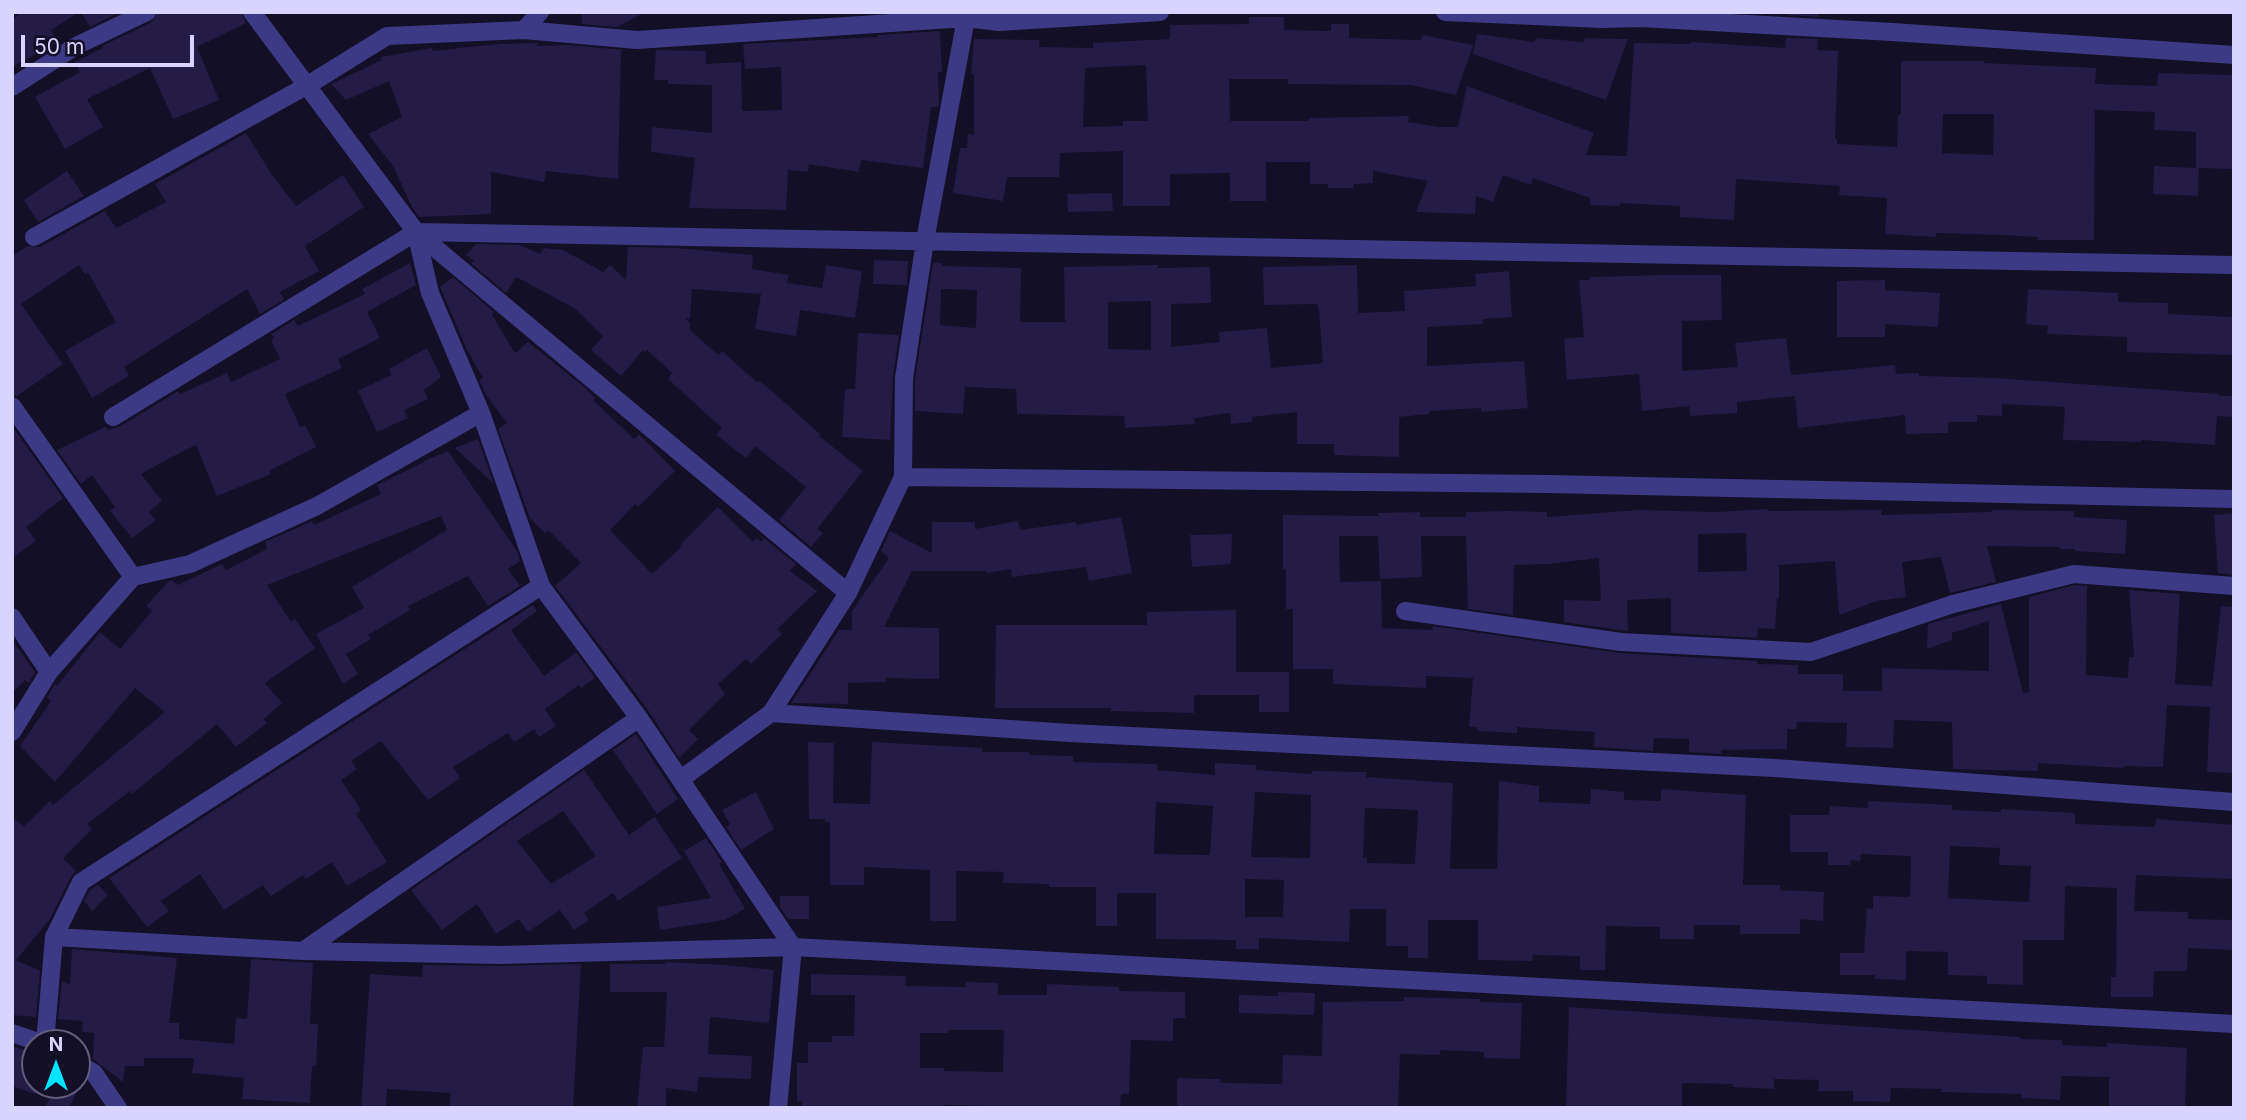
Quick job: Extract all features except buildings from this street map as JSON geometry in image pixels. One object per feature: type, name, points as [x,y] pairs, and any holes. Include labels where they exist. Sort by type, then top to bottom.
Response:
[{"type":"street","points":[[12,87],[76,46],[147,12]]},
{"type":"street","points":[[252,12],[416,232],[848,593]]},
{"type":"street","points":[[524,30],[540,12]]},
{"type":"street","points":[[34,237],[308,85],[387,36],[524,30],[637,40],[966,18],[1160,12]]},
{"type":"street","points":[[1445,12],[1642,15],[2234,55]]},
{"type":"street","points":[[681,779],[771,713],[848,593],[903,477],[904,378],[925,241],[966,18]]},
{"type":"street","points":[[416,232],[430,293],[481,413],[541,586],[639,718],[793,947],[778,1108]]},
{"type":"street","points":[[113,417],[416,232],[2234,265]]},
{"type":"street","points":[[12,406],[133,577]]},
{"type":"street","points":[[12,732],[49,672],[133,577],[190,564],[317,506],[481,413]]},
{"type":"street","points":[[903,477],[1561,484],[2234,499]]},
{"type":"street","points":[[1405,611],[1621,642],[1811,652],[1953,604],[2074,574],[2234,586]]},
{"type":"street","points":[[44,1029],[54,937],[81,882],[541,586]]},
{"type":"street","points":[[12,617],[49,672]]},
{"type":"street","points":[[771,713],[1070,733],[1775,768],[2234,802]]},
{"type":"street","points":[[303,951],[639,718]]},
{"type":"street","points":[[54,937],[303,951],[500,955],[793,947],[2234,1024]]},
{"type":"street","points":[[91,1071],[118,1108]]}]
